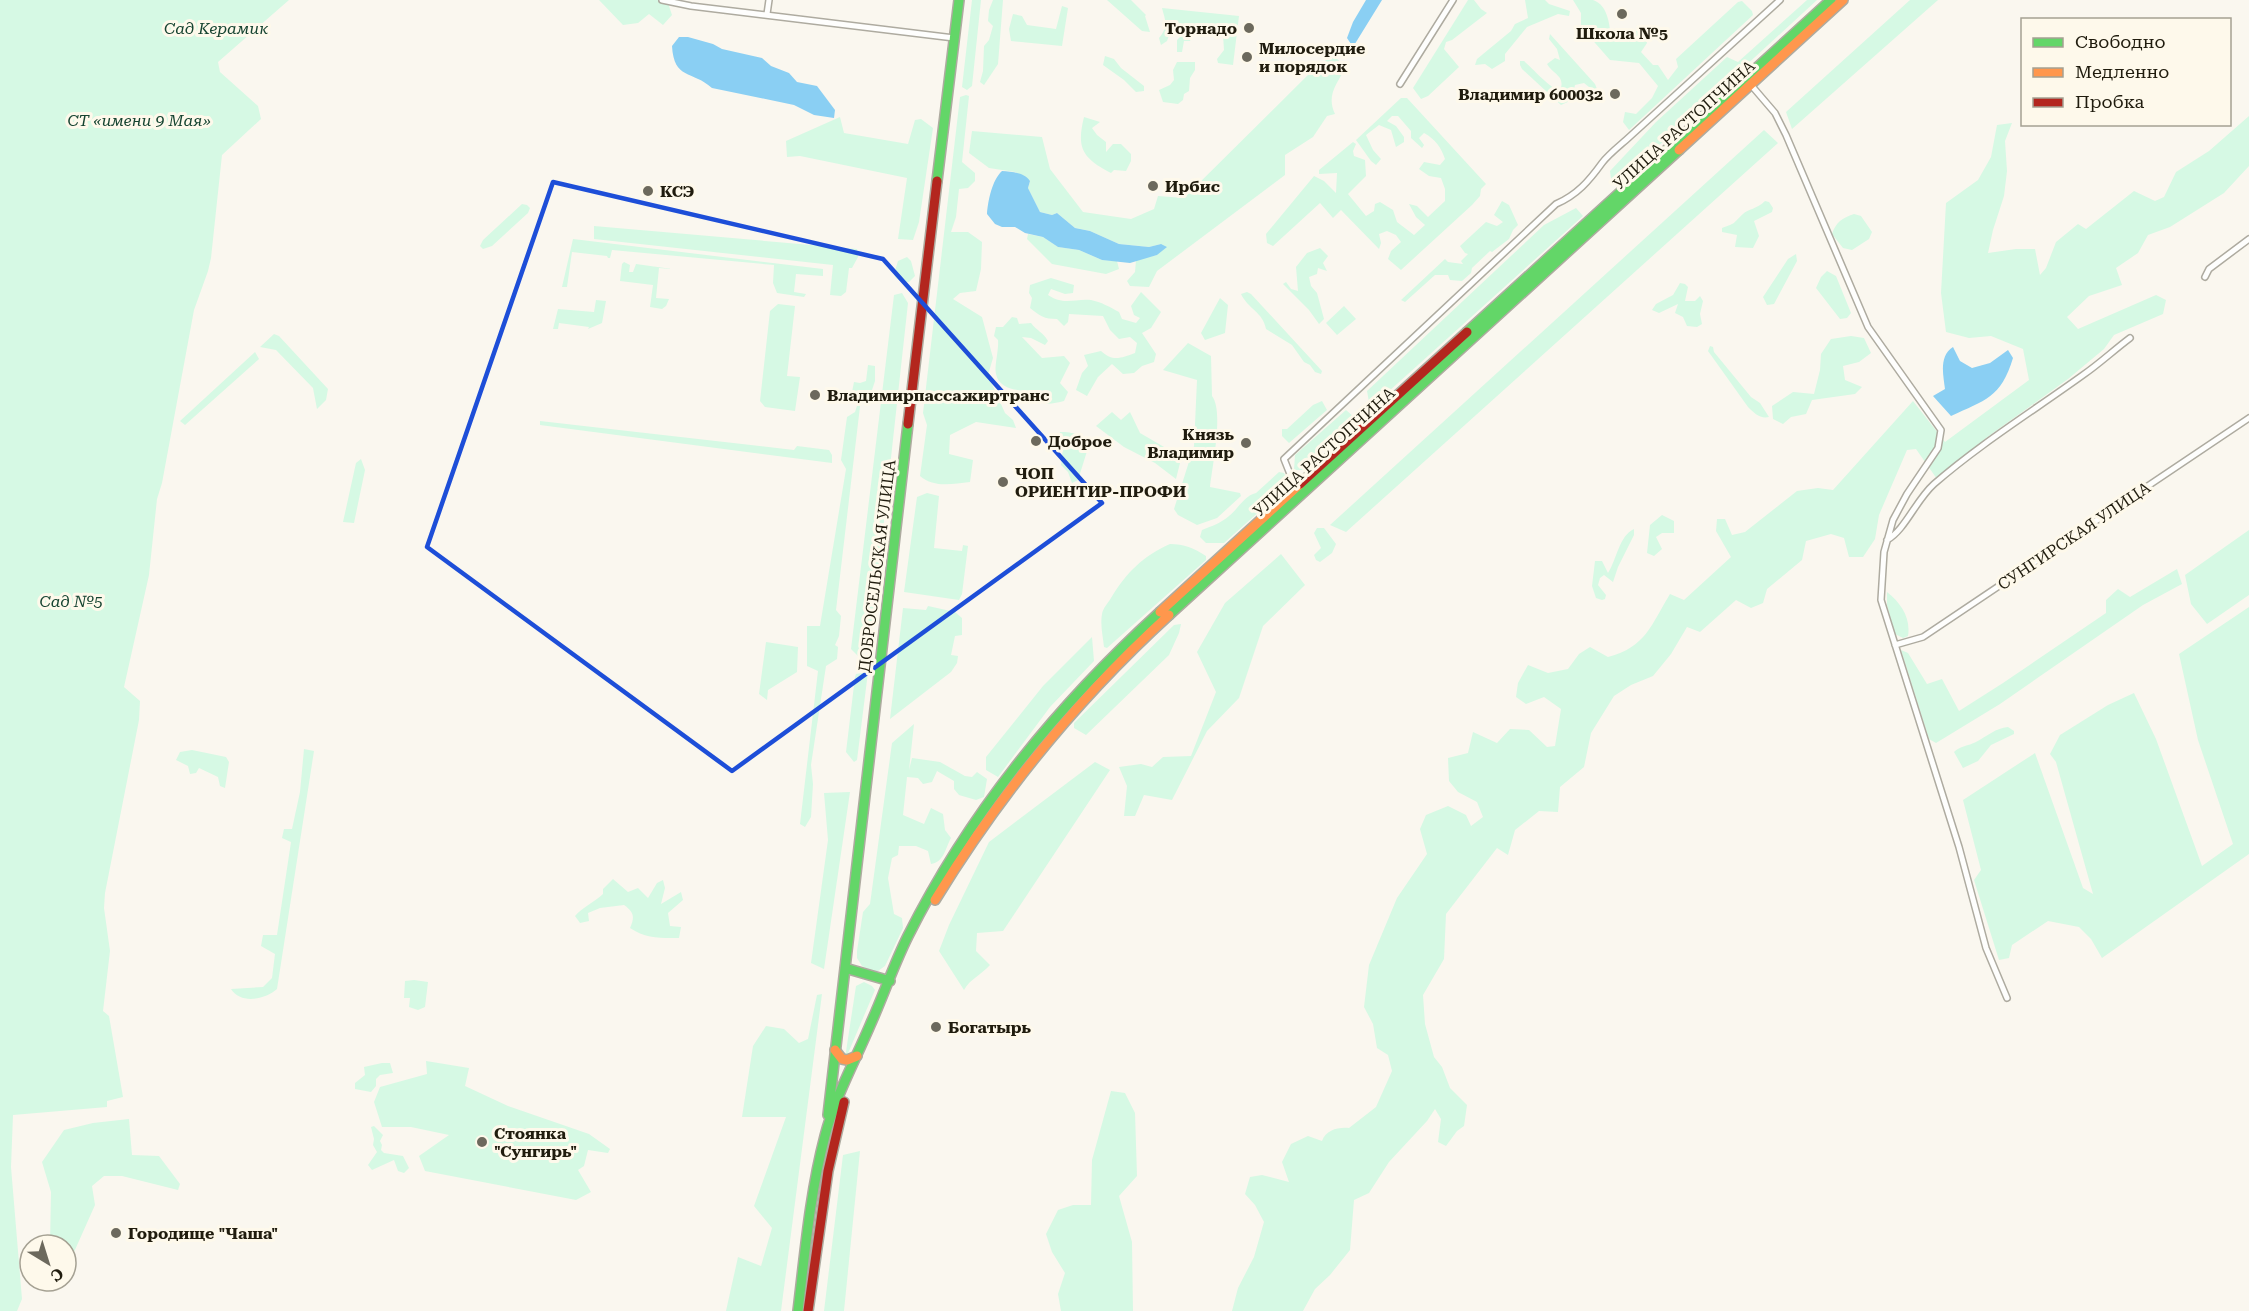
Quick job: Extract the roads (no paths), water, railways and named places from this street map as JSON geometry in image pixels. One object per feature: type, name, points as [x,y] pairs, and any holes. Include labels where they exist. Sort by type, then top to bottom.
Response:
[{"type":"main road","name":"ДОБРОСЕЛЬСКАЯ УЛИЦА","points":[[826,1135],[959,0]]},
{"type":"main road","name":"УЛИЦА РАСТОПЧИНА","points":[[826,1135],[856,1056],[907,938],[945,867],[978,817],[1039,736],[1126,643],[1831,0]]},
{"type":"main road","name":"УЛИЦА РАСТОПЧИНА","points":[[890,981],[973,838],[1049,736],[1094,686],[1202,584],[1843,0]]},
{"type":"main road","points":[[845,968],[890,981]]},
{"type":"main road","points":[[835,1050],[842,1059],[847,1060],[856,1056]]},
{"type":"main road","name":"УЛИЦА РАСТОПЧИНА","points":[[808,1311],[828,1171],[856,1056]]},
{"type":"main road","points":[[798,1311],[811,1212],[826,1135]]},
{"type":"street","points":[[662,0],[691,6],[954,38]]},
{"type":"street","points":[[767,14],[769,0]]},
{"type":"street","points":[[1400,84],[1453,0]]},
{"type":"street","name":"УЛИЦА РАСТОПЧИНА","points":[[1298,485],[1290,474],[1284,459],[1556,204],[1571,198],[1626,140],[1780,0]]},
{"type":"street","points":[[1751,85],[1775,113],[1786,135],[1868,327],[1941,430],[1938,448],[1902,502],[1893,520],[1884,552],[1881,600],[1959,847],[1986,948],[2007,998]]},
{"type":"street","points":[[2205,277],[2210,269],[2249,238]]},
{"type":"street","points":[[1887,540],[1896,535],[1915,505],[1933,485],[2130,338]]},
{"type":"street","name":"СУНГИРСКАЯ УЛИЦА","points":[[1895,645],[1923,637],[2249,418]]},
{"type":"water","points":[[1366,0],[1382,0],[1353,47],[1347,38]]},
{"type":"water","points":[[679,37],[688,37],[722,49],[762,58],[771,66],[789,73],[797,82],[817,86],[835,110],[834,118],[814,115],[794,105],[712,88],[705,82],[685,73],[676,64],[672,46]]},
{"type":"water","points":[[1002,171],[1018,173],[1030,181],[1028,188],[1040,212],[1052,215],[1057,213],[1075,228],[1090,231],[1119,244],[1149,247],[1161,244],[1167,247],[1157,255],[1130,263],[1102,260],[1079,250],[1058,247],[1043,237],[1025,233],[1015,227],[1002,227],[995,224],[987,214],[993,185]]},
{"type":"water","points":[[1953,347],[1960,361],[1972,368],[1990,363],[2008,350],[2013,358],[1997,390],[1982,401],[1951,416],[1933,396],[1945,389],[1944,360]]},
{"type":"place","name":"Школа №5","points":[[1622,14]]},
{"type":"place","name":"Торнадо","points":[[1249,28]]},
{"type":"place","name":"Милосердие и порядок","points":[[1247,57]]},
{"type":"place","name":"Владимир 600032","points":[[1615,94]]},
{"type":"place","name":"Ирбис","points":[[1153,186]]},
{"type":"place","name":"КСЭ","points":[[648,191]]},
{"type":"place","name":"Владимирпассажиртранс","points":[[815,395]]},
{"type":"place","name":"Доброе","points":[[1036,441]]},
{"type":"place","name":"Князь Владимир","points":[[1246,443]]},
{"type":"place","name":"ЧОП ОРИЕНТИР-ПРОФИ","points":[[1003,482]]},
{"type":"place","name":"Богатырь","points":[[936,1027]]},
{"type":"place","name":"Стоянка \"Сунгирь\"","points":[[482,1142]]},
{"type":"place","name":"Городище \"Чаша\"","points":[[116,1233]]},
{"type":"park label","name":"Сад Керамик","points":[[216,28]]},
{"type":"park label","name":"СТ «имени 9 Мая»","points":[[139,120]]},
{"type":"park label","name":"Сад №5","points":[[71,601]]}]
